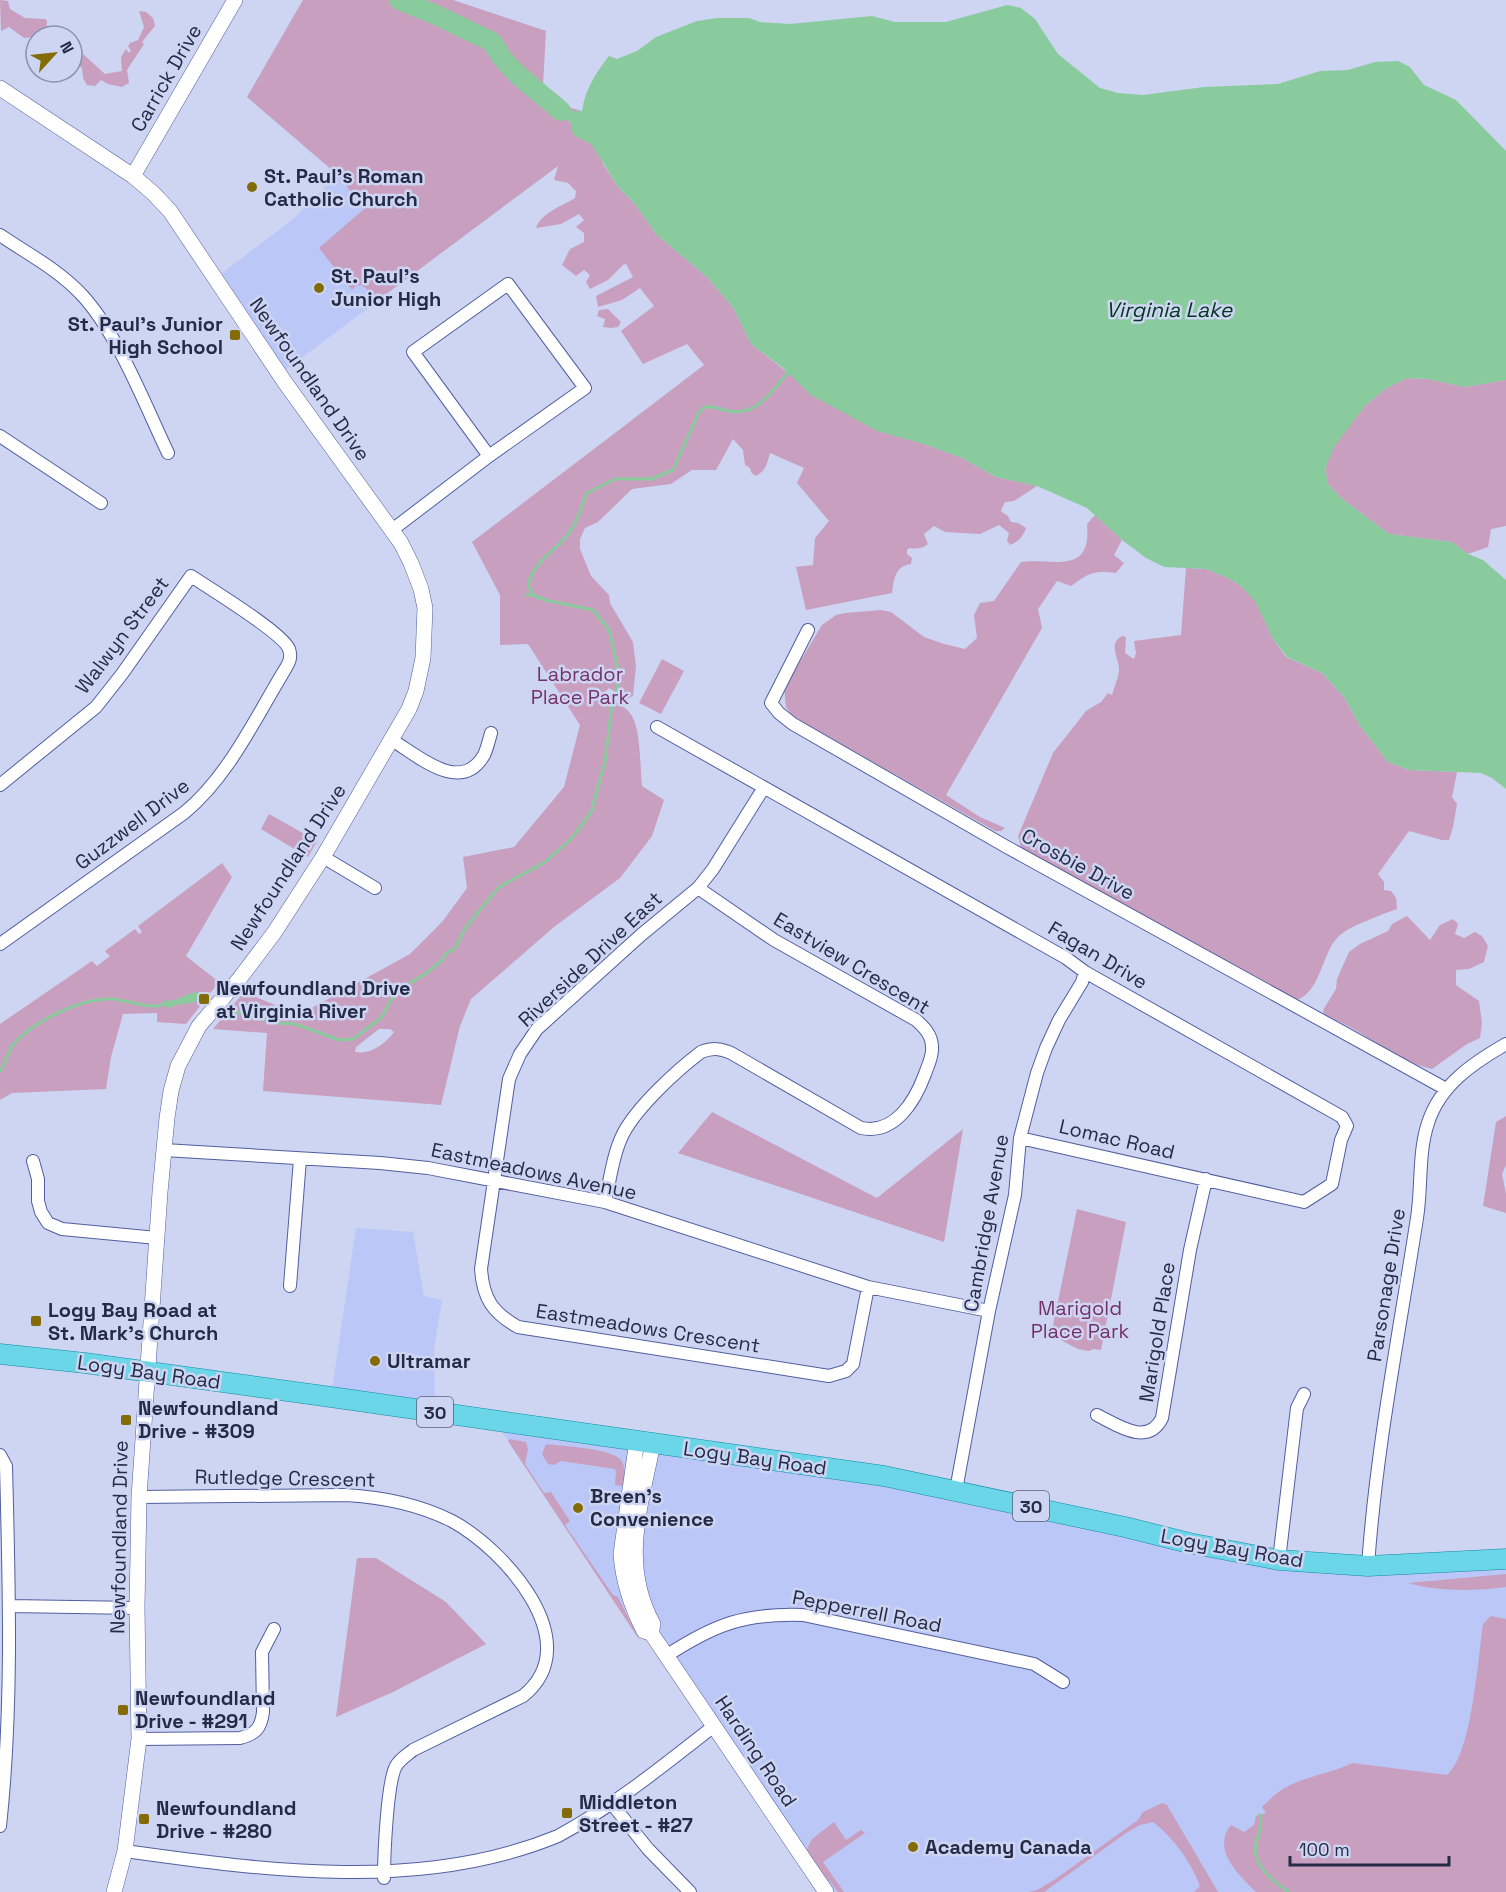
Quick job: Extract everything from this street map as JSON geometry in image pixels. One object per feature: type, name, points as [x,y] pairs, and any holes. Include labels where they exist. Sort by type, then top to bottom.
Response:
[{"type":"main road","name":"Logy Bay Road","points":[[0,1354],[146,1372],[884,1476],[1125,1527],[1189,1544],[1279,1560],[1368,1566],[1506,1555]]},
{"type":"street","name":"Carrick Drive","points":[[133,176],[235,0]]},
{"type":"street","name":"Newfoundland Drive","points":[[0,88],[133,176],[153,193],[176,218],[273,366],[392,530],[411,563],[421,589],[425,625],[423,658],[416,691],[409,709],[323,857],[274,933],[199,1026],[178,1066],[171,1091],[146,1372],[139,1497],[137,1608],[139,1739],[125,1851],[114,1892]]},
{"type":"street","points":[[0,235],[58,273],[82,296],[97,315],[140,394],[168,453]]},
{"type":"street","points":[[392,530],[489,456],[585,388],[508,284],[413,352],[489,456]]},
{"type":"street","points":[[0,436],[101,503]]},
{"type":"street","name":"Walwyn Street","points":[[0,785],[96,707],[191,576],[273,632],[288,647]]},
{"type":"street","name":"Crosbie Drive","points":[[808,630],[771,703],[779,713],[794,724],[1005,846],[1446,1089]]},
{"type":"street","name":"Guzzwell Drive","points":[[0,944],[184,813],[207,792],[224,770],[291,659],[288,647]]},
{"type":"street","name":"Fagan Drive","points":[[657,727],[1342,1117],[1347,1126],[1341,1140],[1332,1184],[1304,1202],[1206,1179]]},
{"type":"street","points":[[392,740],[436,767],[453,774],[468,772],[484,755],[491,733]]},
{"type":"street","name":"Riverside Drive East","points":[[494,1181],[509,1079],[526,1044],[537,1029],[599,972],[698,888],[713,869],[763,789]]},
{"type":"street","points":[[323,857],[375,888]]},
{"type":"street","name":"Eastview Crescent","points":[[605,1202],[618,1149],[632,1120],[701,1052],[711,1048],[731,1053],[861,1128],[872,1130],[888,1125],[905,1112],[920,1088],[930,1061],[933,1048],[930,1038],[924,1027],[916,1020],[774,940],[698,888]]},
{"type":"street","name":"Cambridge Avenue","points":[[956,1490],[989,1311],[1015,1195],[1020,1138],[1046,1048],[1059,1020],[1082,982],[1085,972]]},
{"type":"street","name":"Parsonage Drive","points":[[1368,1566],[1379,1459],[1417,1216],[1428,1123],[1446,1089],[1475,1062],[1506,1044]]},
{"type":"street","name":"Lomac Road","points":[[1020,1138],[1206,1179]]},
{"type":"street","name":"Eastmeadows Avenue","points":[[164,1150],[428,1168],[605,1202],[868,1287],[989,1311]]},
{"type":"street","points":[[291,1286],[300,1159]]},
{"type":"street","points":[[33,1161],[38,1179],[39,1207],[48,1222],[62,1229],[157,1238]]},
{"type":"street","name":"Marigold Place","points":[[1097,1416],[1138,1433],[1155,1428],[1162,1418],[1190,1250],[1206,1179]]},
{"type":"street","name":"Eastmeadows Crescent","points":[[494,1181],[481,1269],[482,1285],[489,1303],[502,1318],[518,1327],[829,1376],[846,1371],[853,1364],[868,1287]]},
{"type":"street","points":[[1279,1560],[1297,1408],[1304,1394]]},
{"type":"street","name":"Harding Road","points":[[645,1442],[623,1532],[622,1564],[627,1593],[644,1631],[651,1633],[826,1892]]},
{"type":"street","points":[[0,1455],[6,1466],[10,1606],[4,1778],[0,1826]]},
{"type":"street","name":"Rutledge Crescent","points":[[139,1497],[345,1495],[372,1496],[398,1501],[454,1522],[497,1555],[530,1596],[542,1618],[547,1636],[547,1655],[541,1676],[533,1688],[522,1696],[413,1750],[395,1767],[390,1789],[384,1878]]},
{"type":"street","points":[[10,1606],[137,1608]]},
{"type":"street","name":"Pepperrell Road","points":[[666,1656],[705,1633],[732,1621],[775,1614],[803,1615],[1034,1664],[1063,1682]]},
{"type":"street","points":[[139,1739],[240,1738],[254,1733],[262,1722],[263,1712],[262,1652],[274,1629]]},
{"type":"street","points":[[125,1851],[321,1876],[384,1878],[450,1872],[497,1860],[556,1836],[612,1804],[714,1726]]},
{"type":"street","points":[[612,1804],[648,1849],[690,1892]]},
{"type":"shaded area","points":[[303,0],[558,165],[279,375],[216,278],[293,219],[337,175],[247,97]]},
{"type":"shaded area","points":[[356,1228],[413,1232],[424,1296],[442,1300],[434,1349],[435,1412],[331,1397]]},
{"type":"shaded area","points":[[495,1421],[716,1452],[1279,1560],[1506,1559],[1506,1892],[833,1892],[638,1605],[621,1612]]},
{"type":"green space","points":[[0,0],[8,1],[10,9],[25,18],[47,21],[47,24],[24,24],[24,38],[9,27],[1,31]]},
{"type":"green space","name":"Labrador Place Park","points":[[303,0],[453,0],[546,31],[543,85],[571,108],[582,111],[562,112],[571,124],[594,116],[603,164],[619,188],[635,204],[656,234],[707,277],[734,309],[751,344],[796,379],[924,444],[962,458],[996,477],[1037,486],[1014,501],[1005,502],[1001,510],[1011,522],[1026,528],[1022,537],[1013,544],[1010,545],[1007,540],[1009,533],[999,525],[980,534],[945,532],[934,526],[924,534],[928,544],[921,548],[907,550],[907,554],[912,558],[911,564],[898,570],[892,593],[806,610],[796,567],[813,565],[815,538],[829,521],[797,483],[804,468],[770,453],[764,470],[755,476],[745,465],[743,450],[733,439],[716,470],[692,470],[671,484],[632,489],[598,522],[585,528],[580,539],[580,549],[591,576],[609,595],[610,603],[633,642],[636,666],[633,696],[627,699],[609,688],[605,692],[629,712],[635,723],[639,740],[642,786],[664,800],[652,836],[620,878],[554,927],[471,999],[460,1026],[441,1105],[263,1091],[267,1033],[213,1029],[244,992],[299,1015],[410,954],[442,922],[467,888],[463,857],[514,847],[564,787],[580,725],[528,644],[500,645],[500,595],[472,542],[704,365],[687,344],[643,364],[621,331],[654,306],[640,288],[622,300],[598,307],[596,296],[633,277],[626,264],[608,280],[590,289],[586,282],[590,275],[584,270],[576,276],[562,265],[570,249],[584,242],[584,233],[576,227],[584,220],[579,214],[561,224],[536,228],[547,214],[575,198],[576,191],[568,183],[554,180],[558,166],[366,309],[360,301],[368,294],[367,289],[361,285],[352,290],[319,248],[364,209],[338,175],[247,97]],"holes":[[[379,1029],[390,1029],[394,1032],[378,1047],[367,1052],[355,1052],[356,1047]]]},
{"type":"green space","points":[[139,11],[146,12],[153,18],[155,26],[142,42],[144,44],[127,70],[129,83],[122,87],[101,80],[95,86],[87,85],[84,80],[84,55],[105,74],[122,71],[121,57],[126,49],[129,53],[131,51],[128,46],[138,40],[144,27]]},
{"type":"green space","points":[[608,309],[621,322],[618,327],[603,327],[605,319],[597,316],[599,310]]},
{"type":"green space","points":[[1407,378],[1428,379],[1465,387],[1506,380],[1506,526],[1491,529],[1488,547],[1468,554],[1452,542],[1389,534],[1341,498],[1328,484],[1325,469],[1333,447],[1364,407],[1385,389]]},
{"type":"green space","points":[[1095,515],[1122,540],[1114,555],[1124,563],[1116,573],[1092,574],[1071,586],[1057,581],[1038,609],[1042,628],[946,795],[980,817],[1005,828],[1001,831],[995,831],[804,723],[791,714],[786,707],[784,688],[822,625],[836,615],[881,610],[891,612],[924,637],[965,649],[977,638],[974,615],[980,603],[994,601],[1021,562],[1057,562],[1077,558],[1083,551],[1087,540],[1087,524]]},
{"type":"green space","points":[[1186,568],[1206,569],[1241,586],[1256,601],[1273,639],[1286,657],[1322,673],[1344,697],[1360,726],[1388,762],[1409,770],[1457,772],[1452,797],[1457,804],[1449,840],[1409,831],[1378,874],[1384,882],[1384,890],[1391,891],[1396,898],[1397,909],[1357,925],[1338,937],[1332,944],[1310,990],[1303,997],[1294,1001],[1021,847],[1018,836],[1053,753],[1086,711],[1101,702],[1108,693],[1112,695],[1119,671],[1115,647],[1118,639],[1122,636],[1126,637],[1125,653],[1134,659],[1136,653],[1134,641],[1181,635]]},
{"type":"green space","points":[[662,659],[684,671],[661,714],[639,703]]},
{"type":"green space","points":[[269,814],[317,841],[308,857],[261,829]]},
{"type":"green space","points":[[222,863],[232,877],[186,956],[219,982],[186,1024],[157,1022],[157,1013],[123,1014],[111,1057],[106,1089],[12,1093],[0,1100],[0,1024],[92,961],[97,966],[110,956],[105,951],[135,929],[139,934],[142,932],[138,926]]},
{"type":"green space","points":[[1407,916],[1430,940],[1440,925],[1453,919],[1458,924],[1455,934],[1464,938],[1475,932],[1482,936],[1488,946],[1484,962],[1469,969],[1456,970],[1456,985],[1479,1001],[1482,1023],[1480,1038],[1467,1044],[1432,1069],[1404,1059],[1352,1028],[1324,1016],[1323,1010],[1336,989],[1337,979],[1349,952],[1360,944],[1388,931],[1392,924]]},
{"type":"green space","points":[[712,1112],[877,1198],[963,1129],[944,1242],[678,1153]]},
{"type":"green space","points":[[1506,1116],[1506,1165],[1502,1174],[1506,1194],[1506,1213],[1483,1206],[1496,1122]]},
{"type":"green space","name":"Marigold Place Park","points":[[1077,1209],[1126,1222],[1101,1350],[1078,1349],[1051,1335]]},
{"type":"green space","points":[[510,1439],[526,1442],[528,1449],[525,1464],[544,1493],[551,1492],[570,1521],[565,1525],[613,1595],[618,1597],[640,1641],[508,1441]]},
{"type":"green space","points":[[546,1444],[596,1450],[614,1455],[624,1465],[623,1486],[615,1485],[615,1469],[561,1461],[554,1465],[548,1464],[542,1454]]},
{"type":"green space","points":[[357,1558],[376,1558],[446,1602],[486,1644],[393,1692],[336,1717]]},
{"type":"green space","points":[[1506,1574],[1506,1587],[1469,1590],[1444,1589],[1408,1583]]},
{"type":"green space","points":[[1491,1616],[1506,1619],[1506,1892],[1256,1892],[1235,1870],[1230,1861],[1224,1844],[1226,1834],[1231,1825],[1244,1832],[1254,1825],[1256,1816],[1266,1813],[1262,1807],[1284,1788],[1352,1763],[1447,1775],[1456,1764],[1468,1727],[1483,1624]]},
{"type":"green space","points":[[1162,1803],[1167,1805],[1218,1892],[1194,1892],[1200,1886],[1192,1868],[1175,1843],[1153,1822],[1140,1825],[1126,1833],[1044,1892],[1029,1892],[1054,1880],[1138,1820],[1143,1812]]},
{"type":"green space","points":[[834,1822],[846,1840],[861,1830],[865,1833],[823,1862],[844,1892],[838,1892],[817,1866],[807,1849],[812,1839]]},
{"type":"water","name":"Virginia Lake","points":[[1007,5],[1021,8],[1035,19],[1058,54],[1100,88],[1118,93],[1143,95],[1204,87],[1278,84],[1320,71],[1348,70],[1375,62],[1398,61],[1410,67],[1424,85],[1456,100],[1506,151],[1506,380],[1465,387],[1428,379],[1407,378],[1385,389],[1364,407],[1334,447],[1325,469],[1328,484],[1341,498],[1389,534],[1452,542],[1468,554],[1483,560],[1506,580],[1506,789],[1481,773],[1409,770],[1388,762],[1360,726],[1344,697],[1322,673],[1287,657],[1273,639],[1255,601],[1241,586],[1228,578],[1206,569],[1164,567],[1146,558],[1122,540],[1087,508],[1037,486],[996,477],[962,458],[924,444],[877,431],[811,395],[783,368],[751,344],[734,309],[707,277],[656,234],[635,204],[619,188],[591,144],[573,135],[571,124],[561,111],[582,111],[592,82],[609,56],[617,59],[637,51],[656,37],[697,21],[717,18],[749,18],[760,22],[790,24],[872,16],[895,22],[946,22]]},
{"type":"water","points":[[200,992],[196,1002],[169,1008],[162,1005],[163,1001],[175,1000]]},
{"type":"waterway","points":[[399,0],[492,42],[502,58],[518,75],[561,111]]},
{"type":"waterway","points":[[236,1012],[276,1023],[295,1024],[339,1040],[353,1039],[382,1017],[391,1000],[403,987],[425,974],[442,960],[445,954],[455,948],[466,927],[499,887],[545,862],[571,839],[591,812],[605,762],[612,704],[620,677],[609,630],[593,610],[545,600],[533,595],[528,585],[531,575],[542,560],[567,536],[577,520],[587,493],[615,479],[651,479],[673,470],[699,412],[705,407],[738,412],[747,410],[763,401],[788,372]]},
{"type":"waterway","points":[[526,595],[533,595]]},
{"type":"waterway","points":[[0,1071],[12,1046],[20,1037],[57,1013],[86,1003],[111,999],[149,1006],[162,1005]]},
{"type":"waterway","points":[[1260,1815],[1255,1851],[1257,1858],[1265,1872],[1289,1892]]},
{"type":"place","name":"St. Paul's Roman Catholic Church","points":[[252,187]]},
{"type":"place","name":"St. Paul's Junior High","points":[[319,288]]},
{"type":"place","name":"St. Paul's Junior High School","points":[[235,335]]},
{"type":"place","name":"Newfoundland Drive at Virginia River","points":[[204,999]]},
{"type":"place","name":"Logy Bay Road at St. Mark's Church","points":[[36,1321]]},
{"type":"place","name":"Ultramar","points":[[375,1361]]},
{"type":"place","name":"Newfoundland Drive - #309","points":[[126,1420]]},
{"type":"place","name":"Breen's Convenience","points":[[578,1508]]},
{"type":"place","name":"Newfoundland Drive - #291","points":[[123,1710]]},
{"type":"place","name":"Middleton Street - #27","points":[[567,1813]]},
{"type":"place","name":"Newfoundland Drive - #280","points":[[144,1819]]},
{"type":"place","name":"Academy Canada","points":[[913,1847]]}]
